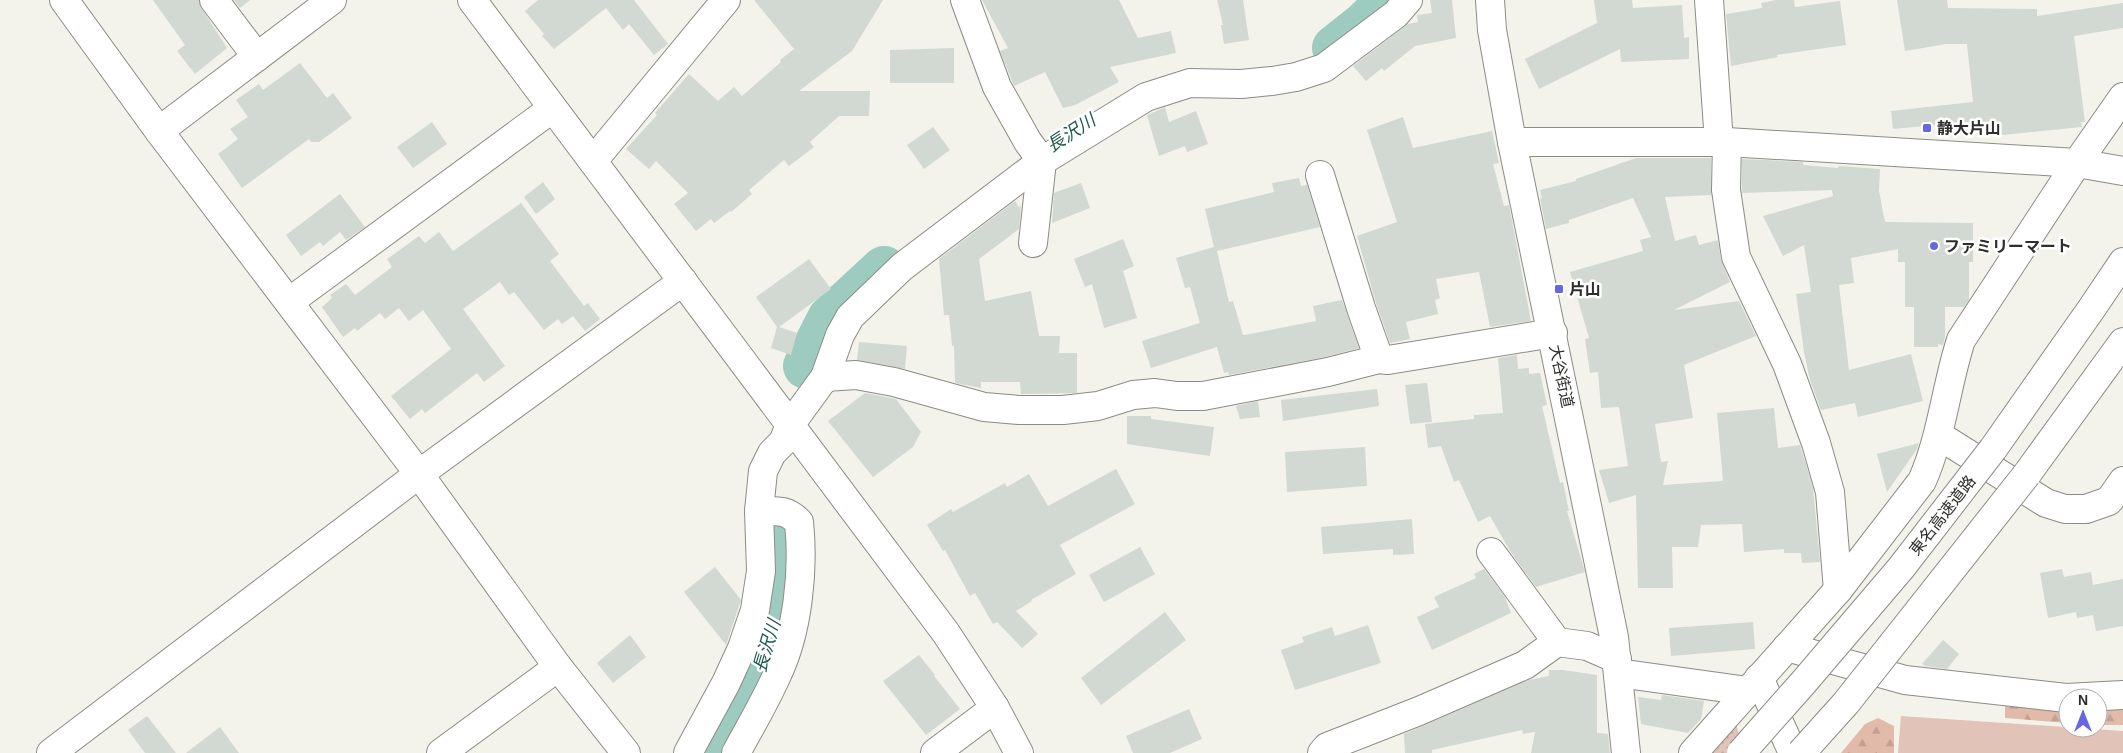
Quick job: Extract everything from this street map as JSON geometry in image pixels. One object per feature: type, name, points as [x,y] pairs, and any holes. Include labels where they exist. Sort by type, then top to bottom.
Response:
[{"type":"main road","points":[[64,0],[159,130],[419,474],[558,667],[626,753]]},
{"type":"main road","points":[[214,0],[257,57]]},
{"type":"main road","points":[[159,130],[332,0]]},
{"type":"main road","points":[[472,0],[946,633],[995,708],[1019,753]]},
{"type":"main road","points":[[593,160],[726,0]]},
{"type":"main road","points":[[965,0],[997,87],[1037,153],[1033,242]]},
{"type":"main road","points":[[688,753],[726,683],[742,648],[754,610],[761,572],[759,511],[762,471],[772,453],[783,442],[790,425],[825,377],[840,335],[850,316],[902,268],[1037,153],[1146,97],[1172,87],[1190,83],[1241,84],[1272,82],[1324,68],[1396,14],[1408,0]]},
{"type":"main road","name":"大谷街道","points":[[1490,0],[1492,30],[1512,142],[1604,580],[1618,666],[1626,753]]},
{"type":"main road","points":[[1708,0],[1723,142],[1726,190],[1736,257],[1788,364],[1816,442],[1830,492],[1838,590]]},
{"type":"main road","points":[[1693,753],[1838,590],[1922,481],[1930,465],[1951,371],[1961,340],[2077,163],[2123,97]]},
{"type":"main road","points":[[289,302],[553,109]]},
{"type":"main road","points":[[1512,142],[1723,142],[2077,163],[2123,171]]},
{"type":"main road","points":[[1320,175],[1361,308],[1379,359]]},
{"type":"main road","name":"東名高速道路","points":[[1741,753],[1804,683],[1901,568],[1993,449],[2123,262]]},
{"type":"main road","points":[[51,753],[419,474],[683,281]]},
{"type":"main road","points":[[825,377],[856,375],[894,382],[984,407],[1019,410],[1063,410],[1098,406],[1133,395],[1155,393],[1177,396],[1203,396],[1328,372],[1379,359],[1388,360],[1444,352],[1553,333]]},
{"type":"main road","points":[[1801,753],[1846,703],[2027,474],[2123,342]]},
{"type":"main road","points":[[1938,435],[2046,503],[2065,509],[2086,509],[2109,501],[2123,482]]},
{"type":"main road","points":[[736,753],[778,674],[796,619],[802,544],[799,522],[791,514],[778,511],[759,511]]},
{"type":"main road","points":[[1491,552],[1557,642]]},
{"type":"main road","points":[[1322,753],[1327,747],[1525,665],[1557,642],[1587,646],[1618,666],[1754,684]]},
{"type":"main road","points":[[1788,647],[1905,680],[2066,698],[2123,695]]},
{"type":"main road","points":[[441,753],[558,667]]},
{"type":"main road","points":[[1754,684],[1794,753]]},
{"type":"main road","points":[[934,753],[995,708]]},
{"type":"shaded area","points":[[1729,703],[1745,753],[1683,753]]},
{"type":"shaded area","points":[[1901,716],[2058,727],[2058,738],[2108,738],[2108,730],[2123,731],[2123,753],[1898,753]]},
{"type":"green space","points":[[2123,703],[2123,725],[2108,725],[2108,707]]},
{"type":"green space","points":[[2005,705],[2058,708],[2058,722],[2005,718]]},
{"type":"green space","points":[[1878,718],[1894,726],[1894,753],[1841,753],[1865,724]]},
{"type":"building","points":[[153,0],[199,0],[202,9],[227,48],[195,74],[177,51],[185,45]]},
{"type":"building","points":[[234,0],[250,0],[240,8]]},
{"type":"building","points":[[538,0],[634,0],[668,44],[654,55],[629,24],[623,30],[606,8],[554,49],[542,36],[544,34],[525,11]]},
{"type":"building","points":[[754,0],[883,0],[852,51],[799,91],[870,91],[869,116],[839,116],[810,142],[814,147],[789,166],[784,160],[749,190],[752,194],[731,212],[714,223],[711,219],[696,231],[674,204],[688,193],[656,161],[649,169],[626,149],[657,115],[655,113],[689,74],[718,101],[734,87],[742,96],[794,49]]},
{"type":"building","points":[[982,0],[1119,0],[1138,38],[1171,31],[1176,53],[1110,67],[1119,82],[1075,105],[1063,108],[1045,72],[1014,86],[1000,51],[1008,48]]},
{"type":"building","points":[[1217,0],[1243,0],[1249,40],[1224,44],[1221,25],[1223,25]]},
{"type":"building","points":[[1430,0],[1452,0],[1456,38],[1415,46],[1384,71],[1382,68],[1366,81],[1353,66],[1408,24],[1418,22],[1417,15],[1432,13]]},
{"type":"building","points":[[1594,0],[1632,0],[1633,8],[1682,5],[1684,38],[1689,37],[1689,59],[1621,62],[1620,49],[1539,89],[1525,59],[1597,23]]},
{"type":"building","points":[[1776,0],[1794,0],[1795,7],[1840,1],[1846,45],[1777,55],[1778,57],[1731,66],[1726,14],[1762,8],[1761,3]]},
{"type":"building","points":[[1897,0],[1947,0],[1948,8],[2037,9],[2037,16],[2123,3],[2123,28],[2074,36],[2085,122],[2081,122],[2082,127],[1993,136],[1992,131],[1980,133],[1978,121],[1893,129],[1891,111],[1973,102],[1967,44],[1946,44],[1905,51]]},
{"type":"building","points":[[954,48],[954,83],[890,83],[890,50]]},
{"type":"building","points":[[300,63],[327,98],[333,93],[352,118],[319,142],[311,142],[309,139],[242,188],[218,154],[238,139],[230,129],[248,117],[236,100],[259,84],[263,90]]},
{"type":"building","points":[[1165,107],[1169,122],[1196,111],[1208,144],[1187,152],[1185,146],[1159,156],[1147,115]]},
{"type":"building","points":[[1403,117],[1413,148],[1492,131],[1499,163],[1493,164],[1504,206],[1509,205],[1531,321],[1490,327],[1479,272],[1436,279],[1440,298],[1435,300],[1438,314],[1406,322],[1410,339],[1390,343],[1376,303],[1357,236],[1397,222],[1367,130]]},
{"type":"building","points":[[432,122],[447,144],[413,168],[397,147]]},
{"type":"building","points":[[933,127],[950,150],[924,169],[907,145]]},
{"type":"building","points":[[1636,158],[1711,158],[1711,195],[1665,197],[1675,241],[1696,235],[1699,245],[1718,240],[1721,260],[1730,282],[1674,310],[1739,301],[1756,336],[1684,365],[1693,418],[1655,424],[1661,462],[1668,461],[1663,485],[1723,481],[1717,413],[1774,408],[1778,448],[1800,445],[1813,488],[1820,562],[1802,563],[1801,553],[1784,553],[1784,549],[1744,552],[1742,524],[1701,525],[1698,547],[1672,547],[1673,588],[1638,588],[1636,495],[1609,503],[1599,470],[1628,466],[1619,407],[1601,408],[1598,372],[1590,373],[1585,339],[1589,338],[1570,272],[1643,251],[1640,240],[1651,237],[1633,198],[1569,220],[1569,223],[1546,229],[1540,198],[1542,198],[1540,190],[1576,181],[1576,179]]},
{"type":"building","points":[[1742,159],[1803,162],[1803,165],[1838,168],[1839,166],[1880,169],[1879,191],[1885,222],[1973,223],[1973,262],[1969,262],[1969,300],[1964,307],[1945,307],[1945,337],[1943,345],[1938,344],[1938,347],[1914,347],[1914,307],[1905,307],[1905,262],[1898,262],[1898,249],[1851,258],[1854,283],[1839,285],[1849,370],[1911,354],[1923,401],[1858,417],[1855,403],[1821,410],[1810,380],[1796,294],[1811,292],[1804,245],[1783,256],[1763,216],[1833,196],[1832,190],[1742,193]]},
{"type":"building","points":[[1299,178],[1301,186],[1307,185],[1320,227],[1217,251],[1229,302],[1233,301],[1243,335],[1245,335],[1316,321],[1313,306],[1342,300],[1359,348],[1325,357],[1229,375],[1228,372],[1224,373],[1217,347],[1151,368],[1142,341],[1200,323],[1190,287],[1185,288],[1176,258],[1214,247],[1205,209],[1274,192],[1272,183]]},
{"type":"building","points":[[543,182],[555,199],[536,214],[524,197]]},
{"type":"building","points":[[1081,183],[1090,208],[1052,223],[1054,193]]},
{"type":"building","points":[[340,194],[365,227],[346,240],[340,232],[323,246],[320,242],[301,256],[286,235]]},
{"type":"building","points":[[1015,201],[1019,207],[1021,206],[1019,229],[979,259],[985,301],[1031,291],[1039,336],[1060,336],[1059,353],[1077,353],[1077,393],[1021,394],[1020,382],[981,382],[981,388],[955,383],[954,346],[952,346],[949,315],[944,315],[939,259]]},
{"type":"building","points":[[521,203],[559,254],[550,261],[584,306],[588,303],[600,319],[585,331],[573,316],[562,324],[558,319],[544,330],[514,292],[509,295],[500,282],[463,309],[505,366],[484,382],[477,373],[425,413],[422,409],[410,419],[391,396],[451,349],[423,310],[409,321],[399,308],[385,319],[380,313],[357,331],[355,328],[343,337],[322,307],[332,298],[330,295],[346,284],[355,295],[392,267],[387,259],[419,236],[425,243],[439,232],[453,251]]},
{"type":"building","points":[[1123,239],[1134,266],[1123,271],[1137,318],[1104,328],[1092,284],[1085,287],[1074,259]]},
{"type":"building","points":[[809,259],[831,289],[779,327],[797,333],[791,355],[771,348],[777,327],[756,297]]},
{"type":"building","points":[[859,342],[907,346],[905,369],[857,360]]},
{"type":"building","points":[[1517,355],[1518,369],[1529,368],[1529,374],[1540,373],[1547,405],[1542,406],[1560,483],[1563,482],[1569,511],[1567,511],[1585,572],[1536,587],[1510,551],[1490,516],[1478,522],[1459,480],[1454,482],[1441,446],[1428,448],[1425,424],[1474,419],[1474,415],[1503,413],[1498,358]]},
{"type":"building","points":[[1427,383],[1432,422],[1410,424],[1405,385]]},
{"type":"building","points":[[1377,389],[1379,406],[1283,421],[1281,400]]},
{"type":"building","points":[[865,393],[896,399],[921,432],[913,447],[873,477],[828,421]]},
{"type":"building","points":[[1258,401],[1260,417],[1240,419],[1236,406]]},
{"type":"building","points":[[1127,416],[1151,416],[1151,419],[1214,427],[1210,456],[1127,444]]},
{"type":"building","points":[[1919,443],[1917,449],[1887,492],[1877,454]]},
{"type":"building","points":[[1365,447],[1367,486],[1287,492],[1285,452]]},
{"type":"building","points":[[1116,469],[1135,504],[1060,545],[1076,574],[1016,611],[1038,634],[1022,648],[997,622],[993,624],[975,593],[970,596],[945,550],[943,551],[927,525],[951,509],[953,512],[1005,483],[1007,487],[1029,474],[1048,506]]},
{"type":"building","points":[[1412,519],[1414,554],[1393,555],[1393,549],[1323,554],[1321,527]]},
{"type":"building","points":[[1140,547],[1155,574],[1104,602],[1089,575]]},
{"type":"building","points":[[715,567],[741,600],[726,645],[684,592]]},
{"type":"building","points":[[1484,569],[1505,597],[1511,613],[1432,650],[1417,617],[1439,607],[1434,597],[1476,578],[1474,574]]},
{"type":"building","points":[[2062,569],[2064,577],[2091,572],[2093,585],[2123,579],[2123,626],[2096,631],[2093,615],[2077,618],[2076,612],[2048,618],[2040,573]]},
{"type":"building","points":[[1165,612],[1186,640],[1101,705],[1081,678]]},
{"type":"building","points":[[1753,622],[1755,649],[1671,656],[1669,628]]},
{"type":"building","points":[[1368,625],[1381,663],[1295,690],[1281,650],[1304,642],[1302,637],[1332,627],[1335,636]]},
{"type":"building","points":[[630,635],[646,657],[613,683],[597,663]]},
{"type":"building","points":[[1943,640],[1959,654],[1947,669],[1922,664]]},
{"type":"building","points":[[919,655],[960,709],[926,735],[883,681]]},
{"type":"building","points":[[1549,670],[1597,675],[1597,733],[1608,734],[1610,753],[1531,753],[1535,732],[1523,734],[1522,730],[1432,750],[1432,753],[1405,753],[1404,734],[1529,680],[1549,676]]},
{"type":"building","points":[[1662,695],[1704,701],[1701,719],[1688,733],[1641,724],[1638,697],[1661,700]]},
{"type":"building","points":[[1189,709],[1202,739],[1170,753],[1133,753],[1126,736]]},
{"type":"building","points":[[147,716],[176,753],[145,753],[128,730]]},
{"type":"building","points":[[220,727],[239,753],[186,753]]},
{"type":"waterway","name":"長沢川","points":[[1335,48],[1364,25],[1390,0]]},
{"type":"waterway","name":"長沢川","points":[[806,366],[830,319],[884,269]]},
{"type":"waterway","name":"長沢川","points":[[720,753],[751,697],[771,641],[785,579],[787,532]]},
{"type":"place","name":"静大片山","points":[[1927,128]]},
{"type":"place","name":"ファミリーマート","points":[[1934,246]]},
{"type":"place","name":"片山","points":[[1559,289]]}]
